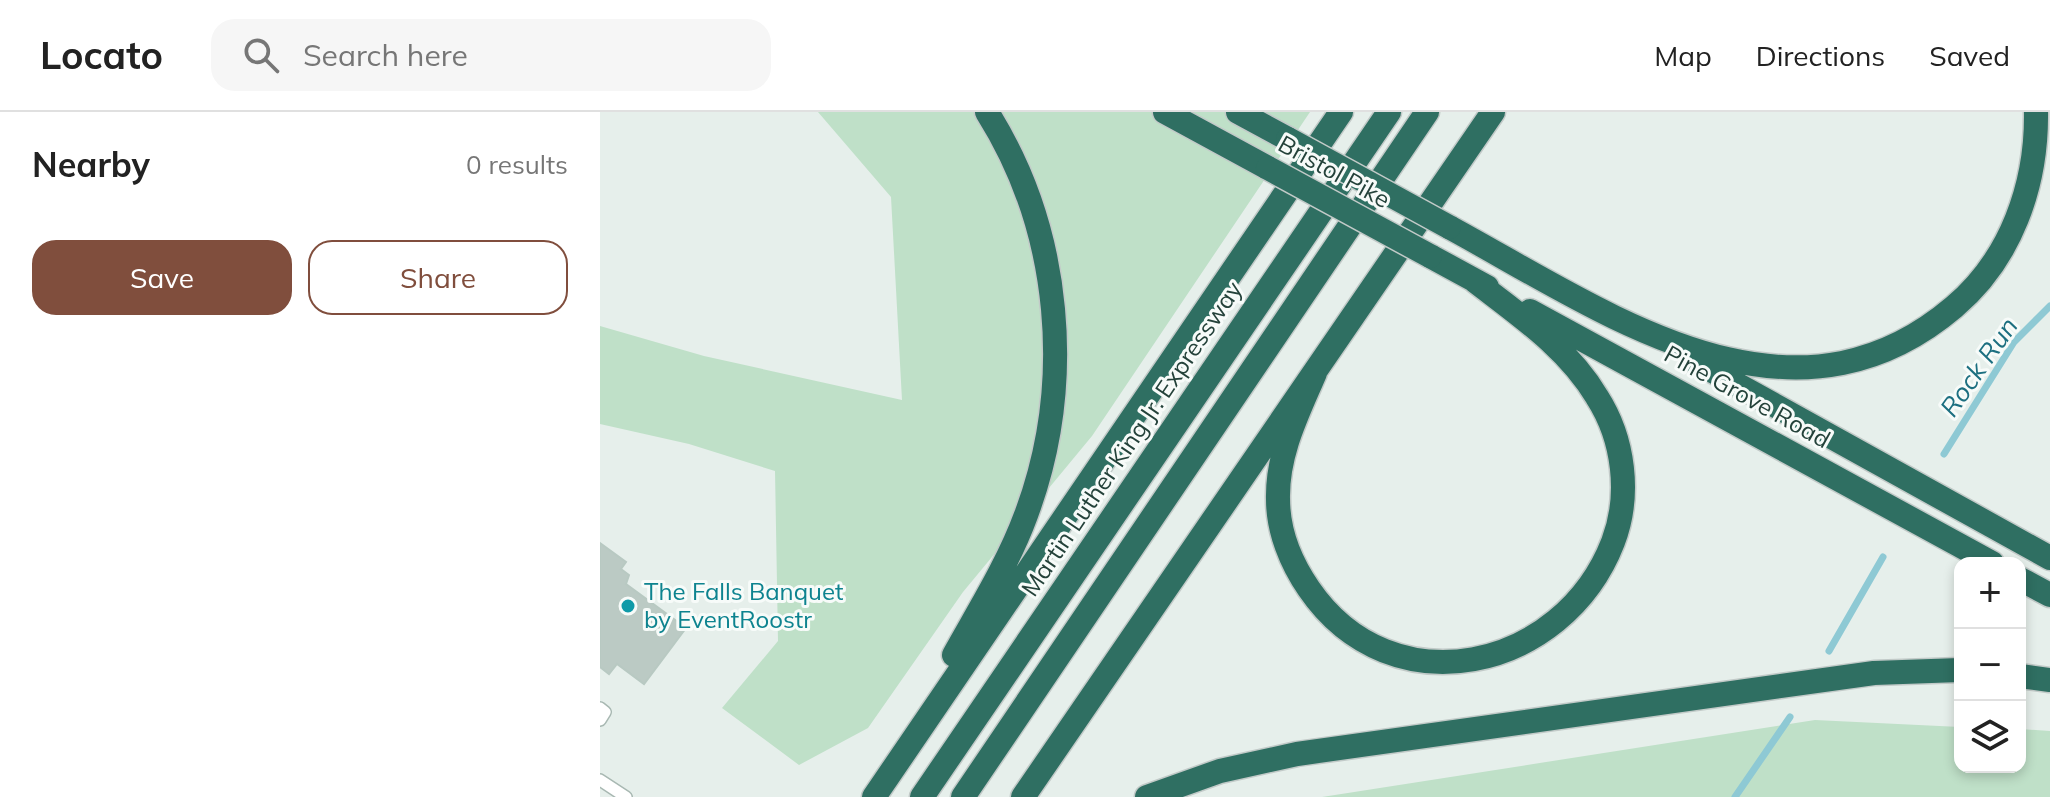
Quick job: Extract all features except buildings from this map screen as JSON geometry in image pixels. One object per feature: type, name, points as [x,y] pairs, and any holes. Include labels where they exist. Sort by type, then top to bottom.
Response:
[{"type":"highway","points":[[874,797],[1012,548],[1037,483],[1052,412],[1055,337],[1047,263],[1024,189],[987,112]]},
{"type":"highway","name":"Bristol Pike","points":[[1165,112],[1475,281]]},
{"type":"highway","points":[[1239,112],[1654,339],[1726,359],[1788,368],[1843,365],[1868,359],[1917,335],[1960,302],[1991,267],[2004,246],[2026,195],[2033,166],[2036,112]]},
{"type":"highway","points":[[874,797],[1341,112]]},
{"type":"highway","name":"Martin Luther King Jr. Expressway","points":[[922,797],[1389,112]]},
{"type":"highway","points":[[963,797],[1427,112]]},
{"type":"highway","points":[[1023,797],[1493,112]]},
{"type":"highway","points":[[1315,373],[1282,456],[1278,501],[1285,542],[1316,598],[1347,629],[1367,641],[1387,651],[1434,662],[1457,663],[1499,654],[1541,634],[1585,591],[1608,555],[1622,508],[1621,465],[1609,418],[1581,374],[1539,331],[1475,281]]},
{"type":"highway","name":"Pine Grove Road","points":[[1475,281],[1981,557]]},
{"type":"highway","name":"Pine Grove Road","points":[[1654,339],[2050,558]]},
{"type":"highway","points":[[2026,582],[2050,595]]},
{"type":"highway","points":[[1147,797],[1220,771],[1311,752],[1874,673],[1954,670]]},
{"type":"highway","points":[[2026,677],[2050,680]]},
{"type":"lane","points":[[600,708],[605,712],[600,720]]},
{"type":"lane","points":[[600,780],[626,797]]},
{"type":"green space","points":[[818,112],[1310,112],[1092,436],[963,592],[868,728],[799,765],[722,708],[778,641],[775,471],[689,444],[600,424],[600,326],[704,356],[902,400],[891,197]]},
{"type":"green space","points":[[1815,720],[1954,727],[1954,773],[2026,773],[2026,729],[2050,731],[2050,797],[1322,797]]},
{"type":"waterway","name":"Rock Run","points":[[1944,454],[2014,342],[2050,306]]},
{"type":"waterway","name":"Rock Run","points":[[1829,651],[1883,557]]},
{"type":"waterway","name":"Rock Run","points":[[1735,797],[1790,717]]},
{"type":"place","name":"The Falls Banquet by EventRoostr","points":[[628,606]]}]
